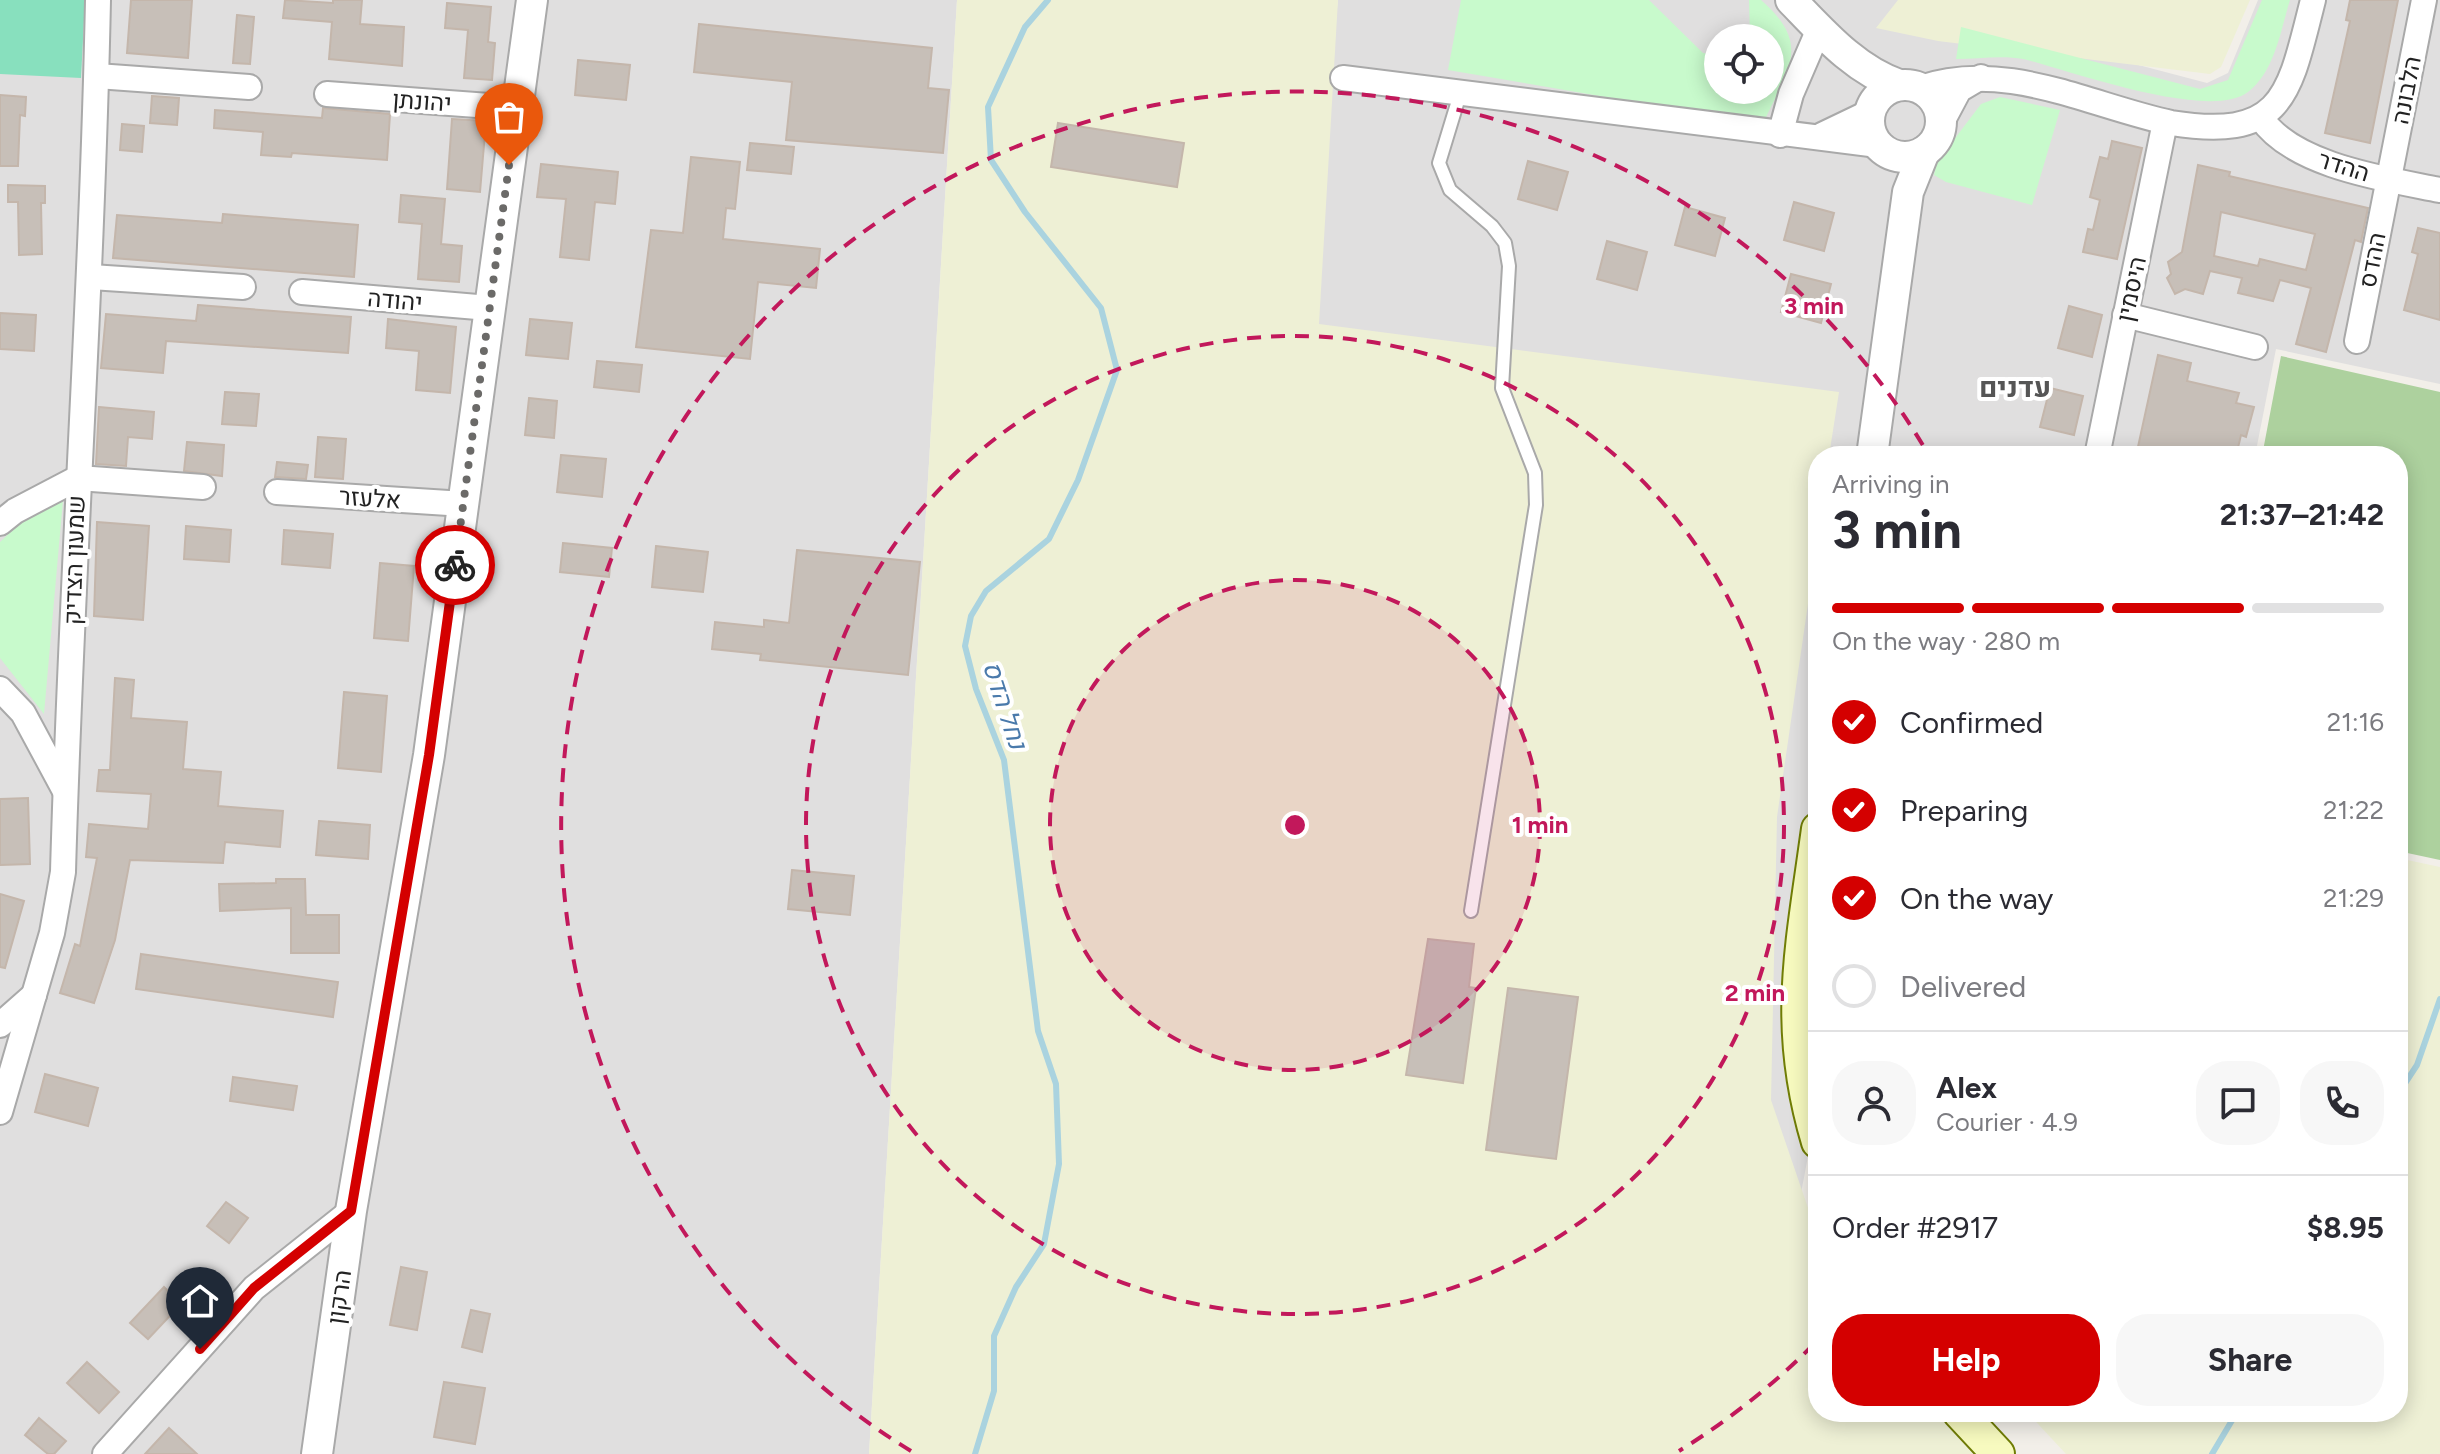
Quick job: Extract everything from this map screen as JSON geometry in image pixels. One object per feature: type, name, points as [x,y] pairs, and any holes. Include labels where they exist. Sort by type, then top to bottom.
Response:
[{"type":"main road","points":[[1808,901],[1796,987],[1801,1079],[1808,1105]]},
{"type":"main road","points":[[1968,1422],[1998,1454]]},
{"type":"street","name":"שמעון הצדיק","points":[[0,1112],[52,933],[63,872],[78,478],[91,277],[98,0]]},
{"type":"street","name":"הרקון","points":[[317,1454],[351,1211],[429,755],[532,0]]},
{"type":"street","points":[[1791,0],[1849,56],[1883,80],[1910,86],[1937,102],[1942,122]]},
{"type":"street","points":[[1812,138],[1833,132],[1870,110],[1882,93],[1954,78],[1981,77],[2013,80],[2165,122],[2225,128],[2243,126],[2261,118],[2287,89],[2294,74],[2313,0]]},
{"type":"street","name":"הלבונה","points":[[2388,180],[2424,0]]},
{"type":"street","points":[[1780,135],[1791,94],[1819,29]]},
{"type":"street","points":[[1849,56],[1864,83],[1870,110],[1870,129],[1898,177],[1905,211]]},
{"type":"street","points":[[97,76],[249,87]]},
{"type":"street","points":[[1873,446],[1905,211],[1913,173],[1924,152],[1937,139],[1942,122],[1959,90],[1981,77]]},
{"type":"street","points":[[1343,78],[1812,138],[1881,148],[1904,157],[1924,152]]},
{"type":"street","name":"יהונתן","points":[[327,94],[517,108]]},
{"type":"street","name":"ההדר","points":[[2261,118],[2272,135],[2298,151],[2388,180],[2440,190]]},
{"type":"street","name":"היסמין","points":[[2099,446],[2165,122]]},
{"type":"street","name":"ההדס","points":[[2357,341],[2388,180]]},
{"type":"street","points":[[91,277],[243,287]]},
{"type":"street","name":"יהודה","points":[[302,292],[489,308]]},
{"type":"street","points":[[2125,315],[2255,347]]},
{"type":"street","points":[[0,523],[15,511],[78,478],[203,487]]},
{"type":"street","name":"אלעזר","points":[[277,492],[464,504]]},
{"type":"street","points":[[0,689],[23,713],[65,791]]},
{"type":"street","points":[[0,1025],[34,995]]},
{"type":"street","points":[[105,1454],[254,1288],[351,1211]]},
{"type":"lane","points":[[1460,94],[1439,163],[1450,190],[1492,226],[1505,243],[1509,266],[1502,388],[1535,473],[1536,505],[1471,911]]},
{"type":"shaded area","points":[[0,0],[957,0],[869,1454],[0,1454]]},
{"type":"shaded area","name":"עדנים","points":[[1338,0],[1969,0],[1963,19],[2207,83],[2228,73],[2258,0],[2440,0],[2440,384],[2276,349],[2257,446],[1808,446],[1808,1156],[1789,1257],[1238,832]]},
{"type":"green space","points":[[0,0],[85,0],[81,78],[0,74]]},
{"type":"green space","points":[[957,0],[1338,0],[1319,324],[1839,392],[1831,446],[1808,446],[1808,604],[1777,817],[1771,1100],[1808,1208],[1808,1422],[1944,1422],[1973,1454],[869,1454]]},
{"type":"green space","points":[[1461,0],[1649,0],[1704,53],[1704,104],[1772,104],[1763,124],[1448,70]]},
{"type":"green space","points":[[1749,0],[1761,0],[1782,24],[1750,24]]},
{"type":"green space","points":[[1898,0],[2250,0],[2221,67],[2210,74],[1938,41],[1876,28]]},
{"type":"green space","points":[[2262,0],[2290,0],[2275,50],[2257,83],[2248,92],[2229,100],[2172,98],[2023,59],[1956,59],[1961,27],[2200,89],[2228,80]]},
{"type":"green space","points":[[1784,26],[1791,45],[1784,78]]},
{"type":"green space","points":[[2000,97],[2060,110],[2032,205],[1946,182],[1934,175],[1937,162],[1981,104]]},
{"type":"green space","points":[[2281,356],[2440,392],[2440,860],[2408,853],[2408,446],[2264,446]]},
{"type":"green space","points":[[63,500],[44,714],[0,658],[0,542],[21,522]]},
{"type":"green space","points":[[2408,860],[2440,867],[2440,1454],[2066,1454],[2036,1422],[2408,1422]]},
{"type":"building","points":[[131,0],[192,0],[188,58],[127,53]]},
{"type":"building","points":[[285,0],[333,3],[333,0],[362,0],[360,24],[404,27],[402,66],[329,59],[332,22],[283,18]]},
{"type":"building","points":[[2350,0],[2398,0],[2370,143],[2325,133],[2350,21],[2346,20]]},
{"type":"building","points":[[447,3],[491,7],[488,42],[495,43],[492,80],[464,78],[468,30],[445,28]]},
{"type":"building","points":[[237,15],[254,17],[250,64],[233,63]]},
{"type":"building","points":[[699,24],[932,48],[928,88],[949,90],[943,153],[786,140],[792,82],[694,72]]},
{"type":"building","points":[[578,60],[630,65],[626,100],[575,95]]},
{"type":"building","points":[[0,95],[26,97],[25,116],[20,115],[18,166],[0,166]]},
{"type":"building","points":[[152,96],[179,98],[177,125],[150,123]]},
{"type":"building","points":[[323,108],[390,114],[387,160],[292,153],[291,157],[261,155],[263,132],[214,128],[215,110],[322,118]]},
{"type":"building","points":[[452,119],[486,121],[480,192],[447,189]]},
{"type":"building","points":[[1058,123],[1184,143],[1177,187],[1051,167]]},
{"type":"building","points":[[122,124],[144,126],[142,152],[120,150]]},
{"type":"building","points":[[2112,141],[2142,148],[2117,259],[2083,252],[2088,229],[2093,230],[2100,200],[2090,197],[2100,157],[2108,159]]},
{"type":"building","points":[[750,143],[794,147],[791,174],[747,170]]},
{"type":"building","points":[[691,157],[740,162],[735,209],[726,208],[723,239],[820,249],[816,288],[758,282],[750,359],[636,347],[651,230],[683,233]]},
{"type":"building","points":[[1528,161],[1568,172],[1557,210],[1518,199]]},
{"type":"building","points":[[541,164],[618,172],[615,204],[595,202],[589,260],[560,257],[566,199],[537,197]]},
{"type":"building","points":[[2198,165],[2230,172],[2229,176],[2368,208],[2361,242],[2355,240],[2326,352],[2296,344],[2311,288],[2280,280],[2273,301],[2238,293],[2242,278],[2210,271],[2203,294],[2185,289],[2175,294],[2167,278],[2171,274],[2168,262],[2182,252]],"holes":[[[2221,212],[2315,234],[2306,270],[2260,259],[2258,266],[2214,256]]]},
{"type":"building","points":[[8,185],[45,186],[45,203],[41,203],[42,254],[19,255],[18,202],[8,202]]},
{"type":"building","points":[[401,195],[445,199],[441,244],[462,246],[459,282],[418,279],[422,224],[399,222]]},
{"type":"building","points":[[1794,202],[1834,213],[1824,251],[1784,240]]},
{"type":"building","points":[[1685,207],[1725,218],[1715,256],[1675,245]]},
{"type":"building","points":[[223,214],[358,225],[354,277],[113,258],[117,215],[222,223]]},
{"type":"building","points":[[2418,228],[2440,233],[2440,320],[2404,310],[2418,254],[2412,252]]},
{"type":"building","points":[[1607,241],[1647,252],[1637,290],[1597,279]]},
{"type":"building","points":[[1791,274],[1831,284],[1821,323],[1781,312]]},
{"type":"building","points":[[198,305],[351,317],[348,353],[166,341],[163,373],[101,368],[106,314],[196,321]]},
{"type":"building","points":[[2069,306],[2102,315],[2092,357],[2058,348]]},
{"type":"building","points":[[0,313],[36,315],[34,351],[0,349]]},
{"type":"building","points":[[388,319],[456,327],[450,393],[416,390],[419,351],[386,348]]},
{"type":"building","points":[[530,319],[572,323],[568,359],[526,355]]},
{"type":"building","points":[[2158,355],[2191,363],[2187,381],[2239,393],[2236,403],[2254,407],[2246,437],[2241,435],[2238,446],[2138,446]]},
{"type":"building","points":[[597,361],[642,365],[639,392],[594,387]]},
{"type":"building","points":[[2050,388],[2083,396],[2074,435],[2040,427]]},
{"type":"building","points":[[225,392],[259,394],[256,426],[222,424]]},
{"type":"building","points":[[529,398],[557,401],[554,438],[525,435]]},
{"type":"building","points":[[99,407],[154,412],[152,439],[128,437],[126,466],[96,464]]},
{"type":"building","points":[[318,437],[346,439],[343,479],[315,477]]},
{"type":"building","points":[[187,442],[224,445],[222,476],[184,471]]},
{"type":"building","points":[[561,455],[606,459],[602,497],[557,492]]},
{"type":"building","points":[[277,462],[308,465],[306,479],[275,477]]},
{"type":"building","points":[[97,522],[149,526],[143,620],[94,616]]},
{"type":"building","points":[[186,526],[231,530],[229,562],[184,559]]},
{"type":"building","points":[[284,530],[333,534],[330,568],[282,564]]},
{"type":"building","points":[[563,543],[612,548],[609,577],[560,572]]},
{"type":"building","points":[[656,546],[708,552],[703,592],[652,587]]},
{"type":"building","points":[[797,550],[920,562],[908,675],[760,660],[761,654],[712,649],[715,622],[764,627],[764,620],[789,623]]},
{"type":"building","points":[[380,563],[414,566],[408,641],[374,638]]},
{"type":"building","points":[[115,678],[134,680],[131,718],[187,722],[183,769],[221,772],[218,806],[283,811],[280,847],[225,842],[223,863],[130,860],[115,940],[94,1003],[60,993],[75,944],[80,946],[97,858],[86,857],[89,824],[148,829],[151,794],[97,791],[99,770],[110,770]]},
{"type":"building","points":[[344,692],[387,696],[381,772],[338,768]]},
{"type":"building","points":[[28,798],[30,864],[0,865],[0,799]]},
{"type":"building","points":[[319,821],[370,825],[368,859],[316,855]]},
{"type":"building","points":[[792,870],[854,876],[850,915],[788,909]]},
{"type":"building","points":[[276,879],[305,879],[306,915],[339,915],[339,953],[291,953],[291,908],[220,911],[219,884],[276,883]]},
{"type":"building","points":[[0,894],[24,901],[5,968],[0,967]]},
{"type":"building","points":[[1428,939],[1474,944],[1469,987],[1476,988],[1463,1083],[1406,1075]]},
{"type":"building","points":[[141,954],[338,982],[333,1017],[136,989]]},
{"type":"building","points":[[1508,988],[1578,997],[1556,1159],[1486,1150]]},
{"type":"building","points":[[45,1074],[98,1088],[88,1126],[35,1112]]},
{"type":"building","points":[[233,1077],[297,1086],[293,1110],[230,1101]]},
{"type":"building","points":[[226,1202],[248,1218],[229,1243],[207,1226]]},
{"type":"building","points":[[401,1267],[427,1272],[417,1330],[390,1325]]},
{"type":"building","points":[[164,1287],[181,1304],[148,1339],[130,1323]]},
{"type":"building","points":[[471,1310],[490,1314],[482,1352],[462,1347]]},
{"type":"building","points":[[87,1362],[119,1392],[99,1413],[67,1383]]},
{"type":"building","points":[[444,1382],[485,1388],[475,1444],[434,1437]]},
{"type":"building","points":[[39,1418],[66,1441],[54,1454],[48,1454],[25,1435]]},
{"type":"building","points":[[169,1428],[197,1454],[145,1454]]},
{"type":"waterway","name":"נחל הדס","points":[[975,1454],[994,1391],[994,1336],[1016,1287],[1044,1244],[1059,1164],[1056,1084],[1038,1031],[1004,760],[976,689],[965,646],[971,616],[986,591],[1049,539],[1078,480],[1117,370],[1101,308],[1025,212],[991,160],[988,107],[1025,27],[1048,0]]},
{"type":"waterway","points":[[2408,1079],[2417,1065],[2440,999]]},
{"type":"waterway","points":[[2212,1454],[2231,1422]]},
{"type":"way so far","points":[[455,565],[509,165]]},
{"type":"district","name":"עדנים","points":[[2015,387]]},
{"type":"route","points":[[200,1349],[254,1288],[351,1211],[429,755],[455,565]]}]
